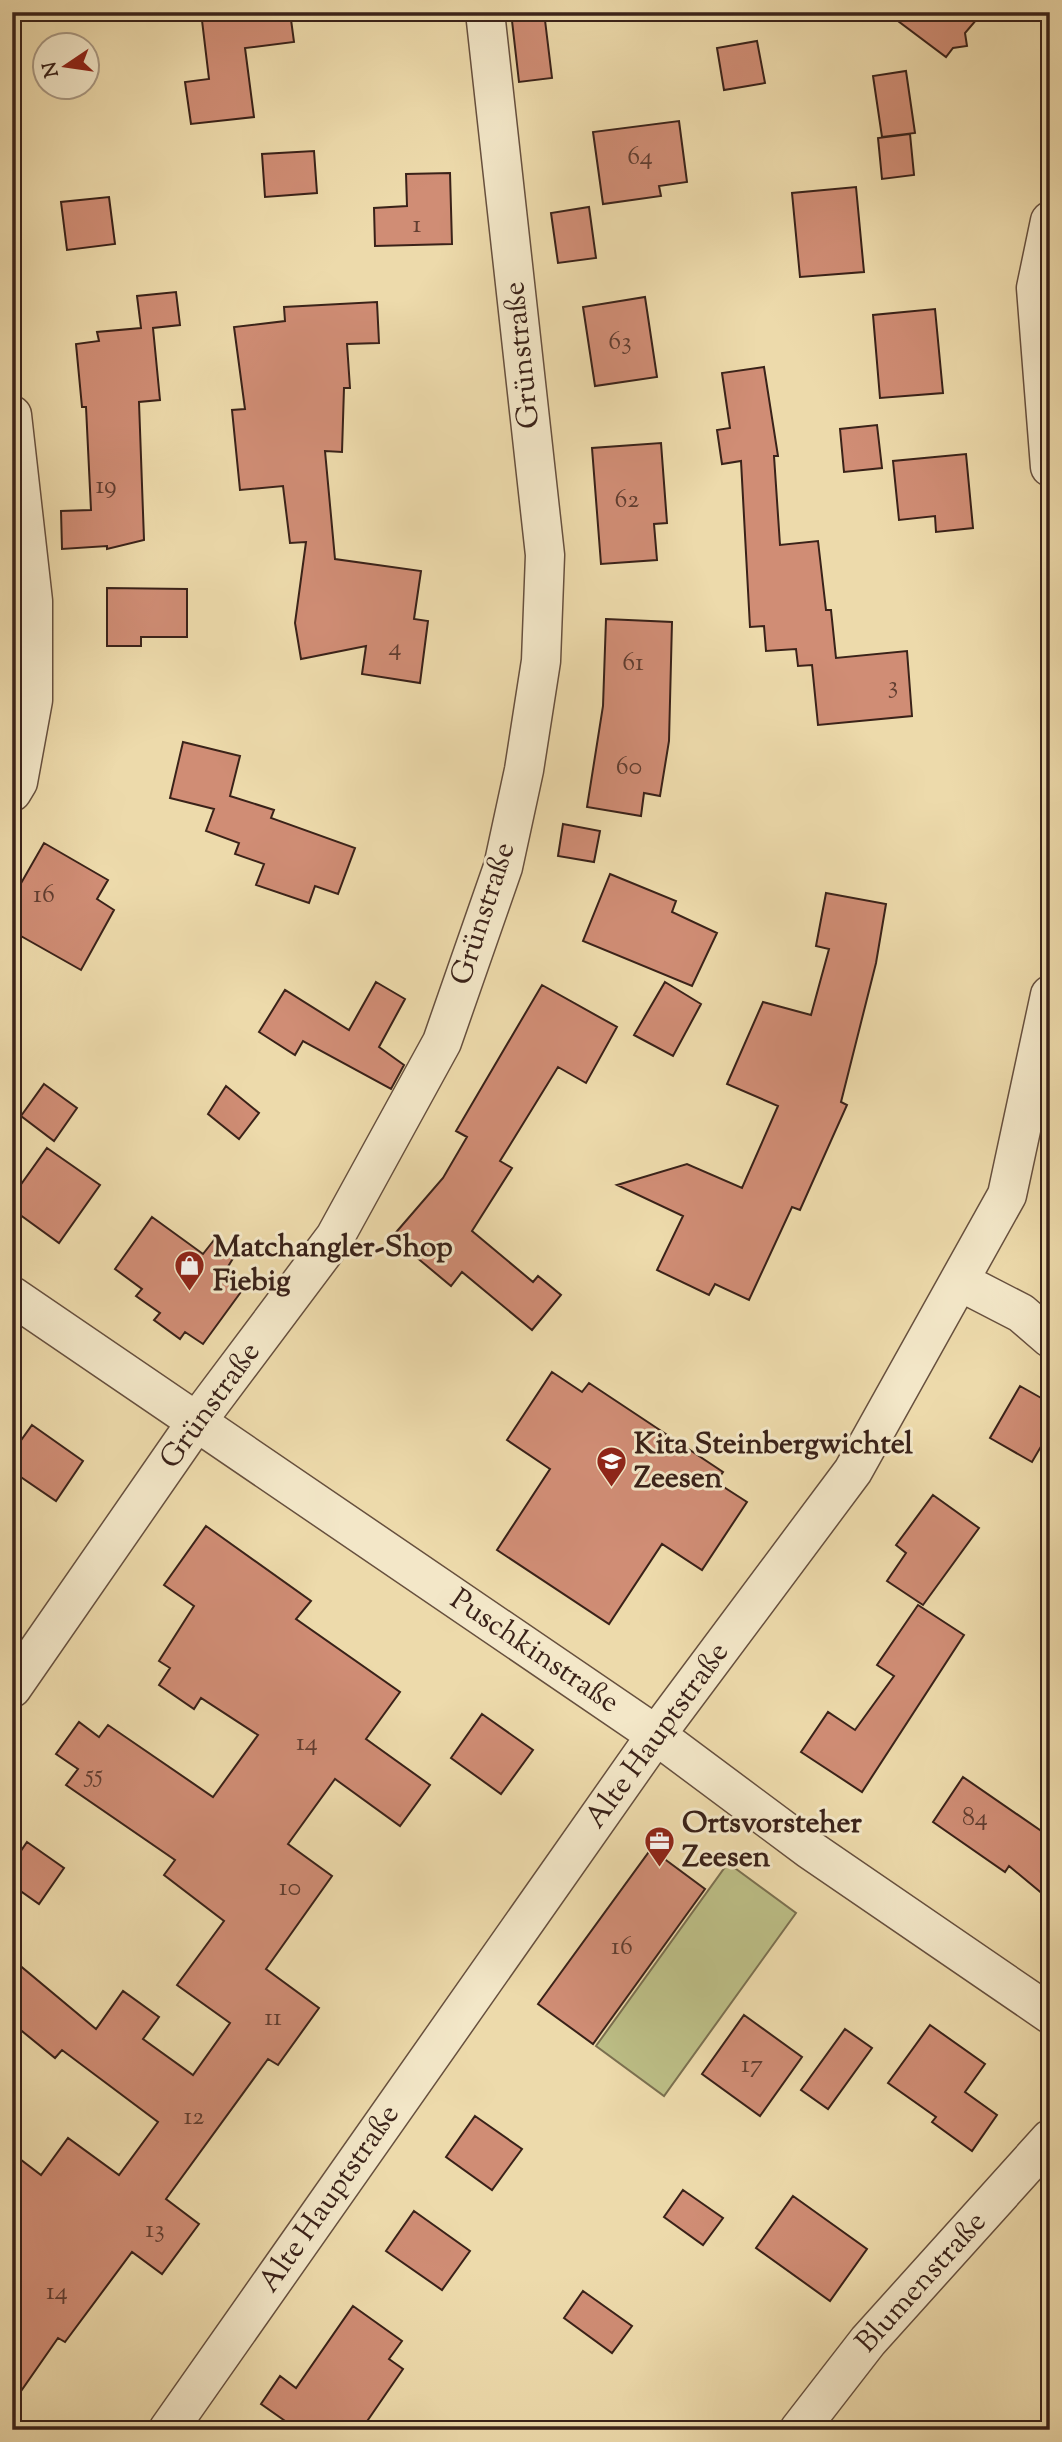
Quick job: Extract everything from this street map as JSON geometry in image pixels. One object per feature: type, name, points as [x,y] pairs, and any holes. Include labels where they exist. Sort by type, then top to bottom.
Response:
[{"type":"street","name":"Grünstraße","points":[[12,1688],[197,1421],[335,1237],[442,1042],[503,867],[524,770],[541,661],[545,555],[485,12]]},
{"type":"street","points":[[1050,221],[1036,288],[1050,467]]},
{"type":"street","points":[[12,415],[33,601],[33,700],[18,782],[12,792]]},
{"type":"street","name":"Alte Hauptstraße","points":[[168,2430],[656,1735],[853,1471],[1007,1195],[1050,995]]},
{"type":"street","points":[[959,1280],[1021,1313],[1050,1338]]},
{"type":"street","name":"Puschkinstraße","points":[[12,1296],[656,1735],[809,1849],[1050,2014]]},
{"type":"street","name":"Blumenstraße","points":[[799,2430],[868,2341],[1050,2139]]},
{"type":"green space","points":[[728,1863],[796,1913],[664,2096],[596,2046]]},
{"type":"building","points":[[201,12],[290,12],[294,42],[245,48],[254,117],[191,124],[185,82],[209,79]]},
{"type":"building","points":[[511,12],[544,12],[552,78],[519,82]]},
{"type":"building","points":[[886,12],[983,12],[965,33],[967,46],[953,48],[946,57]]},
{"type":"building","points":[[757,41],[765,83],[724,90],[717,48]]},
{"type":"building","points":[[906,71],[915,133],[882,137],[873,76]]},
{"type":"building","points":[[679,121],[687,182],[659,186],[661,196],[603,204],[593,132]]},
{"type":"building","points":[[910,134],[914,175],[882,179],[878,138]]},
{"type":"building","points":[[314,151],[317,193],[265,197],[262,154]]},
{"type":"building","points":[[450,173],[452,244],[375,246],[374,208],[407,206],[406,174]]},
{"type":"building","points":[[856,187],[864,272],[800,277],[792,193]]},
{"type":"building","points":[[109,197],[115,244],[67,250],[61,202]]},
{"type":"building","points":[[589,207],[596,258],[558,263],[551,213]]},
{"type":"building","points":[[176,292],[180,325],[153,328],[160,400],[139,402],[144,540],[107,549],[107,546],[62,549],[61,511],[91,510],[86,407],[82,407],[76,344],[99,341],[97,332],[141,328],[137,296]]},
{"type":"building","points":[[645,297],[657,377],[595,386],[583,307]]},
{"type":"building","points":[[377,302],[379,343],[347,344],[350,388],[344,388],[342,452],[325,451],[335,559],[421,571],[414,619],[428,621],[420,683],[362,674],[366,646],[301,659],[295,623],[306,542],[290,543],[283,486],[240,490],[232,410],[245,409],[234,327],[285,321],[284,307]]},
{"type":"building","points":[[935,309],[943,393],[880,398],[873,315]]},
{"type":"building","points":[[764,367],[778,456],[774,456],[780,545],[818,541],[826,610],[831,610],[836,658],[907,651],[912,716],[818,725],[812,665],[798,666],[796,649],[766,651],[764,626],[750,627],[741,461],[722,464],[717,430],[730,428],[722,373]]},
{"type":"building","points":[[877,425],[882,468],[844,472],[840,429]]},
{"type":"building","points":[[661,443],[667,523],[654,524],[657,560],[601,564],[592,448]]},
{"type":"building","points":[[966,454],[973,528],[936,532],[935,516],[899,520],[893,461]]},
{"type":"building","points":[[107,588],[187,589],[187,637],[141,637],[141,646],[107,646]]},
{"type":"building","points":[[606,619],[672,622],[669,741],[660,796],[644,793],[641,816],[587,807],[603,706]]},
{"type":"building","points":[[183,742],[240,756],[230,796],[274,810],[271,818],[355,848],[338,894],[315,886],[309,903],[256,885],[264,864],[235,854],[239,843],[206,831],[214,809],[170,798]]},
{"type":"building","points":[[563,824],[600,831],[594,862],[558,856]]},
{"type":"building","points":[[44,843],[108,880],[97,899],[114,910],[81,970],[12,931],[12,899]]},
{"type":"building","points":[[610,874],[676,901],[672,912],[717,933],[692,986],[583,941]]},
{"type":"building","points":[[826,893],[886,904],[876,963],[841,1102],[847,1105],[800,1210],[792,1207],[749,1300],[715,1284],[709,1295],[657,1270],[683,1216],[617,1185],[687,1164],[742,1188],[778,1106],[727,1084],[763,1002],[811,1015],[829,949],[816,946]]},
{"type":"building","points":[[376,982],[405,999],[379,1047],[404,1065],[391,1089],[303,1041],[295,1055],[259,1032],[285,990],[349,1030]]},
{"type":"building","points":[[665,982],[701,1004],[673,1056],[634,1035]]},
{"type":"building","points":[[542,985],[617,1027],[586,1083],[558,1067],[500,1161],[512,1168],[472,1231],[533,1282],[538,1276],[561,1295],[532,1330],[462,1272],[451,1286],[392,1237],[443,1178],[467,1137],[456,1131]]},
{"type":"building","points":[[44,1084],[77,1108],[54,1141],[21,1116]]},
{"type":"building","points":[[226,1086],[259,1113],[239,1139],[208,1114]]},
{"type":"building","points":[[47,1148],[100,1185],[59,1243],[12,1209],[12,1197]]},
{"type":"building","name":"Matchangler-Shop Fiebig","points":[[152,1217],[203,1254],[214,1240],[235,1255],[226,1270],[246,1285],[203,1344],[185,1332],[180,1339],[154,1320],[160,1313],[136,1296],[142,1289],[115,1269]]},
{"type":"building","points":[[552,1372],[582,1392],[589,1383],[723,1472],[716,1482],[747,1502],[702,1570],[662,1544],[609,1624],[497,1550],[550,1469],[507,1440]]},
{"type":"building","points":[[1020,1386],[1050,1403],[1050,1431],[1032,1462],[990,1438]]},
{"type":"building","points":[[32,1425],[83,1461],[56,1501],[12,1471],[12,1453]]},
{"type":"building","points":[[933,1495],[979,1528],[923,1605],[887,1581],[906,1553],[896,1545]]},
{"type":"building","points":[[206,1526],[311,1601],[296,1619],[400,1692],[366,1739],[430,1785],[400,1826],[335,1779],[288,1844],[332,1876],[266,1969],[319,2008],[278,2065],[268,2059],[166,2199],[199,2224],[162,2274],[132,2252],[65,2342],[58,2338],[12,2404],[12,2153],[41,2175],[68,2138],[119,2175],[158,2122],[62,2050],[55,2058],[12,2023],[12,1959],[96,2029],[123,1991],[159,2017],[143,2039],[193,2075],[230,2023],[177,1985],[224,1921],[164,1875],[175,1860],[66,1785],[78,1769],[56,1754],[79,1722],[99,1737],[108,1725],[213,1797],[258,1735],[201,1698],[194,1709],[159,1685],[170,1668],[159,1661],[194,1606],[164,1585]]},
{"type":"building","points":[[918,1605],[964,1635],[862,1792],[801,1752],[828,1712],[855,1730],[894,1676],[877,1665]]},
{"type":"building","points":[[482,1714],[533,1750],[501,1794],[451,1758]]},
{"type":"building","points":[[963,1777],[1050,1837],[1050,1900],[1009,1866],[1005,1872],[933,1822]]},
{"type":"building","points":[[27,1842],[64,1868],[39,1904],[12,1885],[12,1864]]},
{"type":"building","points":[[651,1849],[705,1889],[593,2044],[538,2004]]},
{"type":"building","points":[[744,2015],[802,2057],[760,2116],[702,2074]]},
{"type":"building","points":[[930,2025],[985,2064],[965,2092],[997,2115],[972,2151],[932,2122],[936,2117],[888,2083]]},
{"type":"building","points":[[845,2029],[872,2048],[828,2109],[801,2090]]},
{"type":"building","points":[[475,2116],[522,2149],[492,2190],[446,2157]]},
{"type":"building","points":[[683,2190],[723,2218],[703,2245],[664,2217]]},
{"type":"building","points":[[793,2196],[867,2249],[830,2301],[756,2248]]},
{"type":"building","points":[[414,2211],[470,2251],[442,2290],[386,2251]]},
{"type":"building","points":[[583,2291],[632,2326],[612,2353],[564,2318]]},
{"type":"building","points":[[353,2306],[402,2341],[389,2359],[403,2369],[361,2430],[298,2430],[261,2404],[280,2376],[296,2388]]},
{"type":"place","name":"Matchangler-Shop Fiebig","points":[[190,1292]]},
{"type":"place","name":"Kita Steinbergwichtel Zeesen","points":[[611,1489]]},
{"type":"place","name":"Ortsvorsteher Zeesen","points":[[659,1868]]}]
